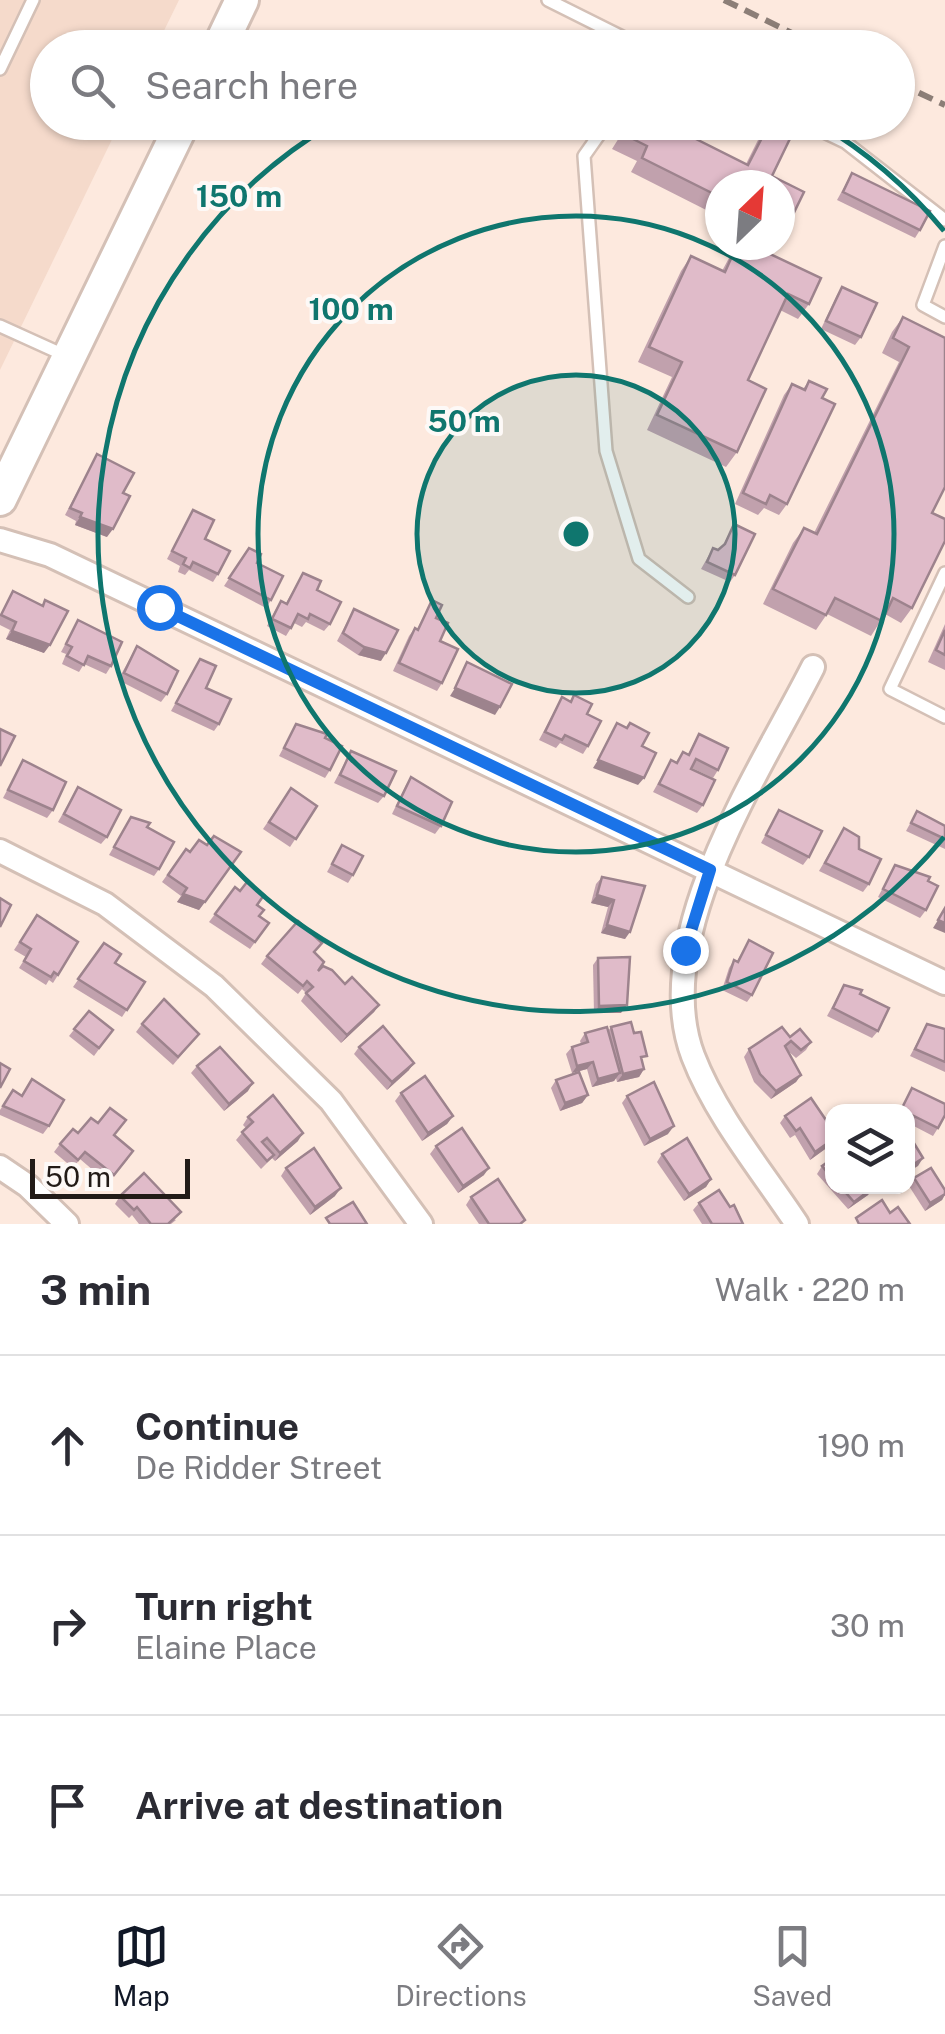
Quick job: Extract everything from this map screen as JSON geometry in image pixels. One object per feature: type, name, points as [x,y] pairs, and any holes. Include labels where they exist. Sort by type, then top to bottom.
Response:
[{"type":"main road","points":[[228,30],[242,0]]},
{"type":"main road","points":[[0,498],[174,140]]},
{"type":"street","points":[[0,540],[50,555],[945,982]]},
{"type":"street","points":[[797,1224],[717,1103],[694,1058],[684,1026],[681,989],[685,950],[710,870],[813,667]]},
{"type":"street","points":[[0,851],[105,904],[214,986],[331,1101],[421,1224]]},
{"type":"street","points":[[0,1167],[28,1186],[68,1224]]},
{"type":"lane","points":[[0,69],[33,0]]},
{"type":"lane","points":[[548,0],[608,30]]},
{"type":"lane","points":[[595,140],[584,156],[606,451],[639,559],[688,597]]},
{"type":"lane","points":[[841,140],[945,220]]},
{"type":"lane","points":[[945,246],[923,305],[945,317]]},
{"type":"lane","points":[[0,326],[68,358]]},
{"type":"lane","points":[[945,574],[890,689],[945,717]]},
{"type":"shaded area","points":[[0,0],[179,0],[164,30],[30,30],[30,140],[112,140],[0,370]]},
{"type":"building","points":[[635,140],[698,140],[748,165],[761,140],[789,140],[775,170],[705,170],[705,190],[642,158],[647,146]]},
{"type":"building","points":[[852,173],[930,211],[920,230],[843,192]]},
{"type":"building","points":[[795,188],[804,192],[795,210]]},
{"type":"building","points":[[691,256],[725,272],[730,260],[783,260],[821,278],[809,304],[788,294],[748,380],[766,389],[737,452],[657,415],[682,362],[649,347]]},
{"type":"building","points":[[842,287],[877,303],[861,337],[826,321]]},
{"type":"building","points":[[903,317],[945,338],[945,487],[932,513],[945,519],[945,541],[912,608],[893,598],[882,621],[835,598],[826,615],[773,589],[804,528],[817,534],[909,347],[893,338]]},
{"type":"building","points":[[809,381],[827,389],[822,398],[835,404],[787,504],[770,495],[766,504],[743,493],[792,384],[805,390]]},
{"type":"building","points":[[97,454],[134,473],[123,493],[130,496],[113,529],[80,517],[82,513],[70,508]]},
{"type":"building","points":[[193,510],[214,520],[205,539],[230,551],[218,574],[193,562],[190,568],[183,564],[186,558],[172,551]]},
{"type":"building","points":[[734,524],[755,534],[735,575],[707,562],[713,548],[718,550],[725,544]]},
{"type":"building","points":[[249,548],[261,554],[257,563],[283,576],[271,600],[229,578]]},
{"type":"building","points":[[303,573],[321,581],[317,590],[341,602],[330,624],[310,614],[308,619],[298,614],[291,628],[272,619],[281,601],[287,604]]},
{"type":"building","points":[[13,591],[43,606],[45,600],[68,611],[50,645],[12,631],[16,622],[1,615]]},
{"type":"building","points":[[432,600],[442,605],[436,618],[448,623],[440,641],[458,649],[442,683],[399,663]]},
{"type":"building","points":[[354,609],[398,630],[386,653],[364,647],[343,633]]},
{"type":"building","points":[[78,620],[122,642],[111,666],[88,656],[84,665],[67,656],[72,647],[66,644]]},
{"type":"building","points":[[945,630],[945,655],[936,650]]},
{"type":"building","points":[[137,646],[178,671],[167,694],[124,673]]},
{"type":"building","points":[[200,659],[216,666],[206,688],[231,699],[219,724],[176,703]]},
{"type":"building","points":[[467,662],[512,684],[500,707],[455,688]]},
{"type":"building","points":[[574,695],[592,704],[587,714],[601,721],[588,746],[565,735],[562,740],[545,732],[562,697],[571,702]]},
{"type":"building","points":[[617,723],[627,728],[630,723],[649,733],[642,746],[656,753],[644,778],[598,760]]},
{"type":"building","points":[[296,724],[327,734],[325,738],[342,746],[330,770],[284,748]]},
{"type":"building","points":[[0,729],[15,736],[0,766]]},
{"type":"building","points":[[699,734],[728,748],[718,770],[696,759],[691,769],[715,780],[703,805],[659,784],[671,760],[677,763],[683,752],[689,755]]},
{"type":"building","points":[[351,751],[396,771],[384,796],[340,775]]},
{"type":"building","points":[[23,760],[66,782],[53,810],[8,790]]},
{"type":"building","points":[[411,777],[452,802],[441,826],[397,806]]},
{"type":"building","points":[[78,787],[121,810],[107,837],[64,814]]},
{"type":"building","points":[[291,788],[317,806],[296,839],[269,822]]},
{"type":"building","points":[[779,810],[822,831],[809,857],[766,835]]},
{"type":"building","points":[[917,811],[945,826],[945,839],[911,823]]},
{"type":"building","points":[[131,817],[150,823],[147,827],[174,842],[159,869],[114,847]]},
{"type":"building","points":[[844,828],[859,837],[859,849],[881,859],[869,884],[825,863]]},
{"type":"building","points":[[214,836],[241,852],[205,902],[183,894],[187,888],[168,875],[186,849],[190,852],[199,840],[207,845]]},
{"type":"building","points":[[342,845],[363,856],[353,875],[332,864]]},
{"type":"building","points":[[895,865],[930,877],[928,881],[938,886],[926,910],[883,889]]},
{"type":"building","points":[[602,877],[645,886],[630,932],[607,925],[614,900],[597,895]]},
{"type":"building","points":[[247,882],[264,895],[257,905],[264,910],[259,916],[269,923],[255,942],[215,914],[235,887],[240,891]]},
{"type":"building","points":[[0,898],[11,905],[0,927]]},
{"type":"building","points":[[37,915],[78,942],[58,975],[54,972],[51,977],[24,961],[31,949],[20,942]]},
{"type":"building","points":[[298,921],[322,943],[314,952],[324,962],[318,971],[323,966],[332,970],[345,984],[352,977],[379,1005],[347,1035],[306,993],[313,987],[307,981],[303,986],[267,956]]},
{"type":"building","points":[[749,940],[773,953],[752,995],[727,982],[734,960],[738,962]]},
{"type":"building","points":[[104,943],[121,954],[115,963],[145,982],[127,1010],[78,979]]},
{"type":"building","points":[[630,957],[627,1005],[599,1006],[598,958]]},
{"type":"building","points":[[844,985],[862,990],[860,994],[889,1008],[878,1031],[833,1008]]},
{"type":"building","points":[[164,999],[199,1034],[178,1057],[142,1024]]},
{"type":"building","points":[[89,1011],[113,1030],[99,1048],[74,1029]]},
{"type":"building","points":[[631,1022],[634,1033],[641,1032],[647,1056],[641,1057],[644,1069],[623,1074],[611,1027]]},
{"type":"building","points":[[927,1024],[945,1029],[945,1062],[915,1049]]},
{"type":"building","points":[[383,1026],[414,1063],[392,1082],[359,1047]]},
{"type":"building","points":[[607,1027],[620,1073],[598,1079],[593,1062],[577,1066],[572,1047],[588,1042],[585,1033]]},
{"type":"building","points":[[782,1027],[790,1037],[800,1029],[811,1042],[801,1050],[791,1041],[785,1046],[801,1075],[776,1091],[760,1074],[749,1049]]},
{"type":"building","points":[[220,1047],[253,1083],[229,1104],[197,1066]]},
{"type":"building","points":[[0,1063],[10,1069],[0,1088]]},
{"type":"building","points":[[579,1072],[588,1095],[565,1103],[556,1080]]},
{"type":"building","points":[[425,1076],[453,1116],[428,1133],[401,1093]]},
{"type":"building","points":[[32,1079],[64,1100],[49,1126],[3,1106],[13,1090],[22,1096]]},
{"type":"building","points":[[654,1082],[674,1126],[650,1139],[627,1096]]},
{"type":"building","points":[[912,1088],[945,1104],[945,1115],[938,1128],[915,1116],[915,1104],[904,1104]]},
{"type":"building","points":[[273,1095],[303,1133],[280,1153],[267,1138],[262,1142],[274,1155],[267,1161],[242,1132],[253,1122],[248,1117]]},
{"type":"building","points":[[811,1098],[825,1119],[825,1145],[815,1152],[800,1128],[796,1131],[785,1116]]},
{"type":"building","points":[[110,1108],[126,1120],[114,1135],[133,1151],[114,1175],[85,1152],[78,1160],[60,1144],[73,1129],[78,1133],[91,1118],[98,1123]]},
{"type":"building","points":[[462,1128],[489,1168],[463,1186],[436,1146]]},
{"type":"building","points":[[687,1138],[711,1179],[689,1194],[662,1154]]},
{"type":"building","points":[[915,1145],[923,1158],[915,1163]]},
{"type":"building","points":[[314,1148],[341,1188],[315,1207],[286,1168]]},
{"type":"building","points":[[931,1168],[945,1194],[930,1203],[915,1177]]},
{"type":"building","points":[[144,1173],[181,1212],[168,1224],[151,1224],[137,1207],[134,1210],[120,1196]]},
{"type":"building","points":[[498,1179],[525,1220],[520,1224],[489,1224],[471,1197]]},
{"type":"building","points":[[719,1190],[730,1207],[734,1205],[743,1224],[712,1224],[699,1203]]},
{"type":"building","points":[[847,1194],[865,1194],[854,1202]]},
{"type":"building","points":[[882,1200],[890,1213],[898,1207],[910,1224],[859,1224],[856,1218]]},
{"type":"building","points":[[353,1202],[367,1224],[330,1224],[326,1218]]},
{"type":"railway","points":[[724,0],[786,30]]},
{"type":"railway","points":[[915,91],[945,105]]},
{"type":"route","points":[[159,607],[710,870],[685,950]]}]
